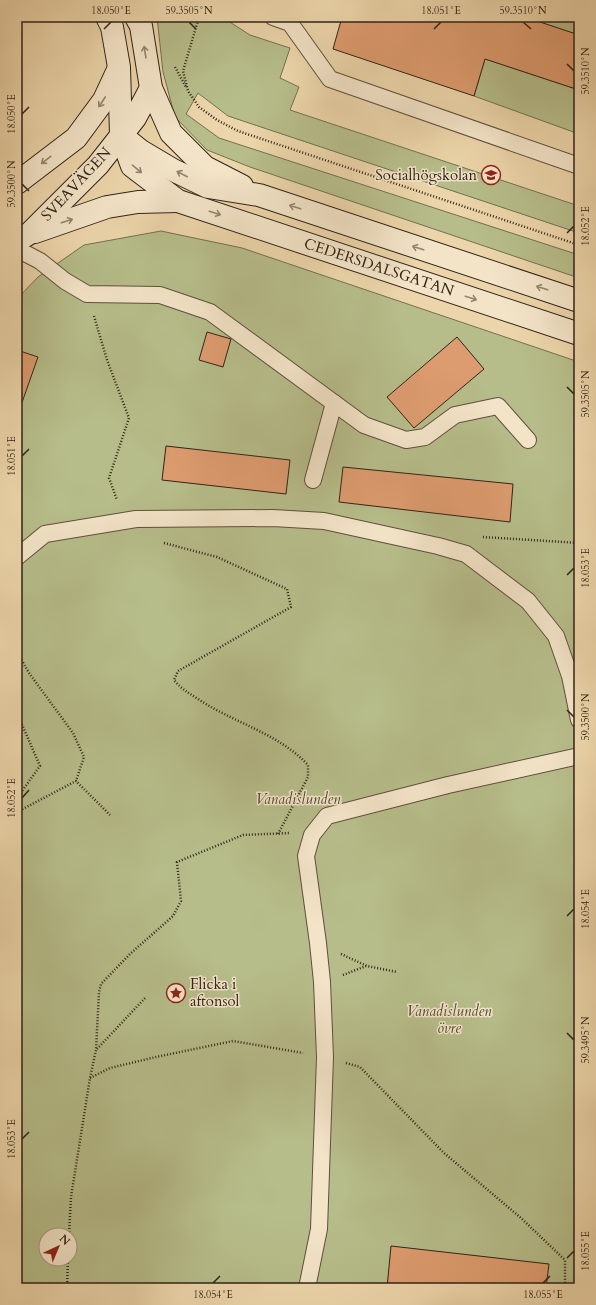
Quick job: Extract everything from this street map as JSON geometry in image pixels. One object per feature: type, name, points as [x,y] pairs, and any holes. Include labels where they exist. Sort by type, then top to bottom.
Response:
[{"type":"main road","points":[[17,183],[76,138],[104,100],[119,67],[112,27],[107,17]]},
{"type":"main road","points":[[136,17],[141,26],[151,88]]},
{"type":"main road","name":"CEDERSDALSGATAN","points":[[119,67],[121,135],[132,166],[178,201],[579,334]]},
{"type":"main road","name":"CEDERSDALSGATAN","points":[[151,88],[171,133],[205,167],[259,195],[579,300]]},
{"type":"main road","name":"SVEAVÄGEN","points":[[21,241],[98,165],[135,118],[151,88]]},
{"type":"main road","name":"CEDERSDALSGATAN","points":[[121,135],[160,162],[208,187],[259,195]]},
{"type":"main road","name":"SVEAVÄGEN","points":[[76,138],[121,135]]},
{"type":"main road","name":"CEDERSDALSGATAN","points":[[21,241],[107,207],[138,202],[178,201]]},
{"type":"lane","points":[[273,17],[290,23],[330,79],[579,166]]},
{"type":"lane","points":[[21,241],[40,261],[64,281],[87,294],[160,295],[210,312],[364,425],[406,440],[425,437],[455,416],[498,406],[528,440]]},
{"type":"lane","points":[[313,480],[334,403]]},
{"type":"lane","points":[[17,557],[45,534],[136,519],[273,518],[324,521],[413,540],[466,554],[528,601],[556,636],[570,676],[579,720]]},
{"type":"lane","points":[[307,1288],[319,1229],[325,1057],[322,982],[306,856],[312,835],[327,816],[448,785],[579,756]]},
{"type":"path","points":[[199,17],[183,71],[188,91],[199,107],[217,120],[238,131],[579,245]]},
{"type":"path","points":[[87,294],[107,360],[129,418],[108,478],[117,500]]},
{"type":"path","points":[[69,1227],[71,1198],[90,1078],[96,1050],[99,992],[101,984],[130,954],[173,916],[181,901],[177,862],[243,835],[278,834],[308,777],[308,765],[298,754],[276,739],[215,710],[180,687],[174,680],[178,670],[290,607],[287,589],[217,557],[141,537],[136,519]]},
{"type":"path","points":[[477,537],[579,543]]},
{"type":"path","points":[[17,652],[29,673],[73,732],[84,758],[76,781],[17,812]]},
{"type":"path","points":[[17,712],[40,766],[17,798]]},
{"type":"path","points":[[76,781],[110,815]]},
{"type":"path","points":[[318,943],[367,966],[397,972]]},
{"type":"path","points":[[96,1050],[146,997]]},
{"type":"path","points":[[90,1078],[110,1068],[233,1041],[325,1057],[360,1067],[444,1153],[521,1218],[565,1260],[565,1288]]},
{"type":"path","points":[[67,1288],[68,1267]]},
{"type":"green space","points":[[157,17],[222,17],[250,35],[290,48],[280,78],[299,87],[290,110],[579,206],[579,233],[228,116],[198,93],[186,114],[219,138],[579,255],[579,278],[250,167],[207,150],[175,117],[163,72]]},
{"type":"green space","points":[[541,17],[579,17],[579,35],[540,22]]},
{"type":"green space","points":[[485,59],[579,90],[579,134],[474,96]]},
{"type":"green space","name":"Vanadislunden","points":[[161,231],[242,248],[579,362],[579,1288],[17,1288],[17,299],[38,277],[84,245]]},
{"type":"building","points":[[342,17],[541,17],[540,22],[579,35],[579,90],[485,59],[474,96],[333,49]]},
{"type":"building","points":[[207,332],[231,339],[223,367],[199,360]]},
{"type":"building","points":[[457,337],[484,369],[414,428],[387,397]]},
{"type":"building","points":[[17,350],[38,357],[19,411],[17,410]]},
{"type":"building","points":[[166,446],[290,460],[286,494],[162,480]]},
{"type":"building","points":[[343,467],[513,484],[510,522],[339,502]]},
{"type":"building","points":[[391,1246],[549,1264],[546,1288],[387,1288]]},
{"type":"place","name":"Socialhögskolan","points":[[491,175]]},
{"type":"place","name":"Flicka i aftonsol","points":[[176,993]]},
{"type":"park label","name":"Vanadislunden övre","points":[[449,1020]]}]
